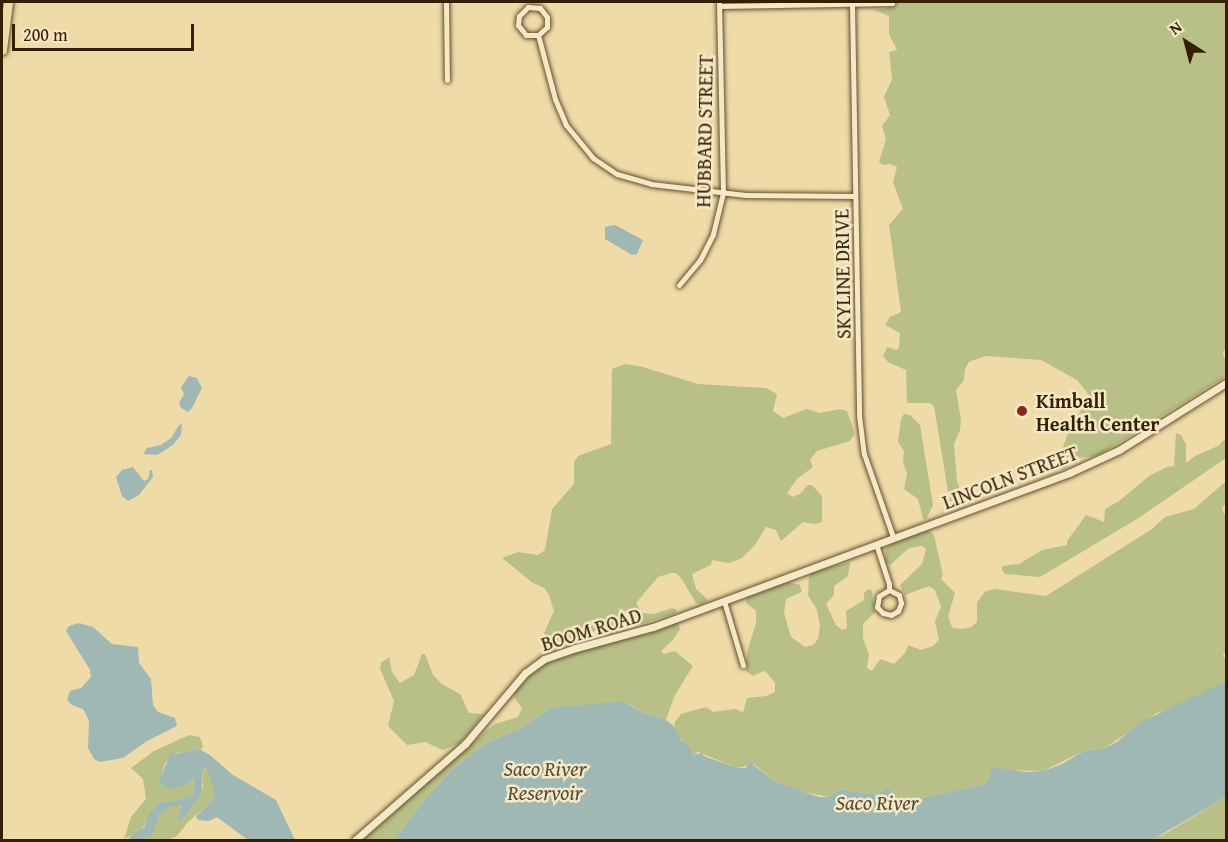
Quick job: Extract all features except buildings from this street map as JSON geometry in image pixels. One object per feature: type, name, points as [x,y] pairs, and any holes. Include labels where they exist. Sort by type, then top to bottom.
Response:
[{"type":"highway","points":[[2,50],[8,2]]},
{"type":"street","points":[[446,2],[447,80]]},
{"type":"street","points":[[719,4],[892,3]]},
{"type":"street","name":"HUBBARD STREET","points":[[679,285],[700,260],[713,234],[723,193],[719,4]]},
{"type":"street","name":"SKYLINE DRIVE","points":[[852,5],[860,434],[870,474],[893,537]]},
{"type":"street","points":[[528,7],[540,8],[547,17],[547,27],[538,36],[526,35],[519,28],[519,16],[528,7]]},
{"type":"street","points":[[538,36],[562,117],[574,136],[593,158],[617,174],[634,181],[766,197],[855,196]]},
{"type":"street","name":"LINCOLN STREET","points":[[893,537],[1093,463],[1227,383]]},
{"type":"street","name":"BOOM ROAD","points":[[355,840],[484,726],[521,678],[540,662],[576,648],[653,627],[893,537]]},
{"type":"street","points":[[876,544],[888,578],[889,590]]},
{"type":"street","points":[[889,590],[899,596],[901,603],[895,614],[887,615],[880,611],[877,603],[879,596],[889,590]]},
{"type":"street","points":[[724,601],[743,665]]},
{"type":"green space","points":[[896,2],[1226,2],[1226,346],[1223,354],[1226,362],[1226,376],[1107,450],[1095,456],[1078,458],[1064,469],[1060,468],[1058,461],[1070,428],[1083,407],[1092,399],[1077,380],[1041,360],[985,356],[969,362],[965,369],[964,380],[956,390],[961,420],[960,430],[954,444],[957,481],[961,490],[970,498],[964,507],[951,510],[934,406],[929,403],[907,403],[906,370],[888,362],[883,356],[887,347],[896,350],[899,348],[900,333],[885,325],[890,317],[901,312],[889,225],[903,209],[893,182],[897,167],[890,164],[883,165],[879,162],[886,139],[882,126],[890,115],[884,97],[892,79],[889,52],[897,50],[889,34],[889,16],[874,10],[893,7]]},
{"type":"green space","points":[[625,364],[643,367],[698,384],[766,388],[777,394],[773,411],[783,418],[807,409],[820,413],[840,409],[847,411],[855,434],[850,441],[817,451],[810,460],[813,467],[797,479],[787,493],[792,497],[800,494],[808,485],[812,485],[822,496],[822,522],[815,524],[803,522],[781,541],[776,530],[766,527],[755,545],[742,558],[729,563],[712,560],[711,565],[692,574],[696,589],[708,600],[702,604],[696,603],[681,578],[676,573],[671,573],[658,577],[636,603],[642,613],[654,614],[672,608],[677,610],[676,613],[615,632],[595,631],[570,640],[548,641],[544,633],[554,611],[549,595],[544,588],[533,583],[502,558],[518,552],[538,555],[545,550],[552,509],[574,484],[574,462],[578,456],[611,444],[612,369]]},
{"type":"green space","points":[[904,414],[910,415],[920,425],[933,505],[926,520],[923,519],[918,499],[904,489],[907,474],[903,462],[904,451],[898,442],[901,419]]},
{"type":"green space","points":[[1176,433],[1181,435],[1186,444],[1186,463],[1195,456],[1218,446],[1226,438],[1226,458],[1137,519],[1040,577],[1005,574],[1002,566],[1019,564],[1042,550],[1067,545],[1067,541],[1086,515],[1104,522],[1105,509],[1119,501],[1149,476],[1174,466]]},
{"type":"green space","points":[[1226,481],[1226,502],[1222,509],[1226,517],[1226,652],[1223,655],[1226,660],[1226,681],[1172,709],[1157,713],[1105,748],[1084,751],[1043,771],[998,768],[985,784],[922,798],[894,798],[889,787],[879,793],[869,794],[842,789],[829,797],[795,790],[774,781],[754,764],[738,768],[698,752],[693,755],[677,733],[674,723],[681,714],[706,707],[713,712],[735,709],[743,712],[747,698],[766,696],[775,692],[775,683],[767,673],[764,671],[753,676],[746,671],[747,652],[756,623],[756,611],[746,603],[746,597],[787,582],[800,585],[802,592],[786,599],[784,613],[791,637],[805,647],[813,645],[818,639],[820,626],[817,610],[808,595],[809,576],[812,571],[850,562],[848,576],[834,586],[834,595],[826,604],[836,625],[842,630],[847,628],[846,611],[864,600],[864,593],[868,589],[872,591],[875,612],[863,624],[863,638],[869,654],[867,668],[872,671],[880,659],[894,664],[905,653],[908,645],[921,650],[933,646],[939,640],[935,621],[941,607],[935,590],[929,586],[905,595],[900,585],[922,564],[926,549],[922,546],[909,548],[890,565],[885,562],[886,548],[899,539],[928,530],[934,535],[943,575],[941,579],[955,593],[948,616],[950,623],[953,628],[962,629],[971,627],[977,622],[977,602],[986,591],[995,589],[1046,596],[1152,529],[1165,517],[1194,509]]},
{"type":"green space","points":[[678,622],[680,629],[673,640],[661,651],[664,654],[675,651],[693,666],[675,695],[666,720],[639,711],[629,704],[550,708],[523,727],[483,745],[452,770],[423,801],[395,840],[363,840],[486,731],[495,724],[518,717],[522,708],[514,697],[515,691],[537,668],[562,656]]},
{"type":"green space","points":[[422,654],[425,654],[433,675],[442,684],[460,694],[469,713],[484,714],[460,743],[443,750],[425,742],[407,745],[388,726],[394,701],[380,669],[381,663],[389,657],[392,672],[400,683],[414,675]]},
{"type":"green space","points":[[189,735],[200,737],[203,746],[201,750],[176,753],[165,763],[160,781],[187,784],[194,778],[193,794],[182,799],[158,803],[140,832],[124,839],[131,817],[146,799],[143,779],[131,768],[154,751]]},
{"type":"green space","points":[[207,767],[216,789],[212,801],[188,822],[177,836],[167,840],[145,840],[153,831],[157,815],[166,807],[180,805],[181,821],[203,788],[202,773]]},
{"type":"green space","points":[[1226,797],[1226,840],[1152,840],[1168,832]]},
{"type":"water","points":[[615,225],[643,240],[637,254],[632,255],[605,239],[605,227]]},
{"type":"water","points":[[189,376],[197,378],[202,388],[188,412],[181,408],[179,403],[184,394],[181,387]]},
{"type":"water","points":[[182,424],[181,435],[173,445],[157,455],[143,454],[147,448],[161,445],[171,438]]},
{"type":"water","points":[[133,467],[144,481],[148,479],[150,470],[152,470],[153,477],[139,495],[128,501],[122,496],[116,477],[122,470]]},
{"type":"water","points":[[79,623],[93,627],[112,644],[138,647],[139,663],[151,679],[153,705],[158,712],[175,718],[177,726],[147,741],[123,758],[100,762],[94,759],[88,748],[89,721],[86,714],[83,709],[72,705],[67,700],[70,691],[81,688],[91,677],[90,670],[66,631],[69,626]]},
{"type":"water","name":"Saco River Reservoir","points":[[1226,681],[1226,797],[1152,840],[395,840],[423,801],[452,770],[483,745],[523,727],[550,708],[623,701],[639,711],[666,720],[675,727],[681,740],[688,745],[693,755],[702,753],[704,756],[738,768],[746,768],[750,762],[774,781],[819,797],[829,797],[842,789],[869,794],[879,793],[889,787],[894,798],[901,799],[922,798],[985,784],[991,776],[991,767],[1027,772],[1043,771],[1062,764],[1084,751],[1105,748],[1117,742],[1139,723]]},
{"type":"water","points":[[201,750],[210,755],[233,775],[276,800],[295,840],[248,840],[217,817],[209,821],[198,820],[196,816],[212,801],[215,792],[206,767],[202,773],[202,793],[181,821],[178,819],[181,806],[171,806],[157,815],[149,829],[152,812],[158,803],[182,799],[193,794],[194,778],[187,784],[173,789],[166,788],[159,781],[170,755]]},
{"type":"waterway","points":[[134,840],[148,831],[155,814]]},
{"type":"place","name":"Kimball Health Center","points":[[1022,411]]},
{"type":"water label","name":"Saco River","points":[[877,803]]}]
